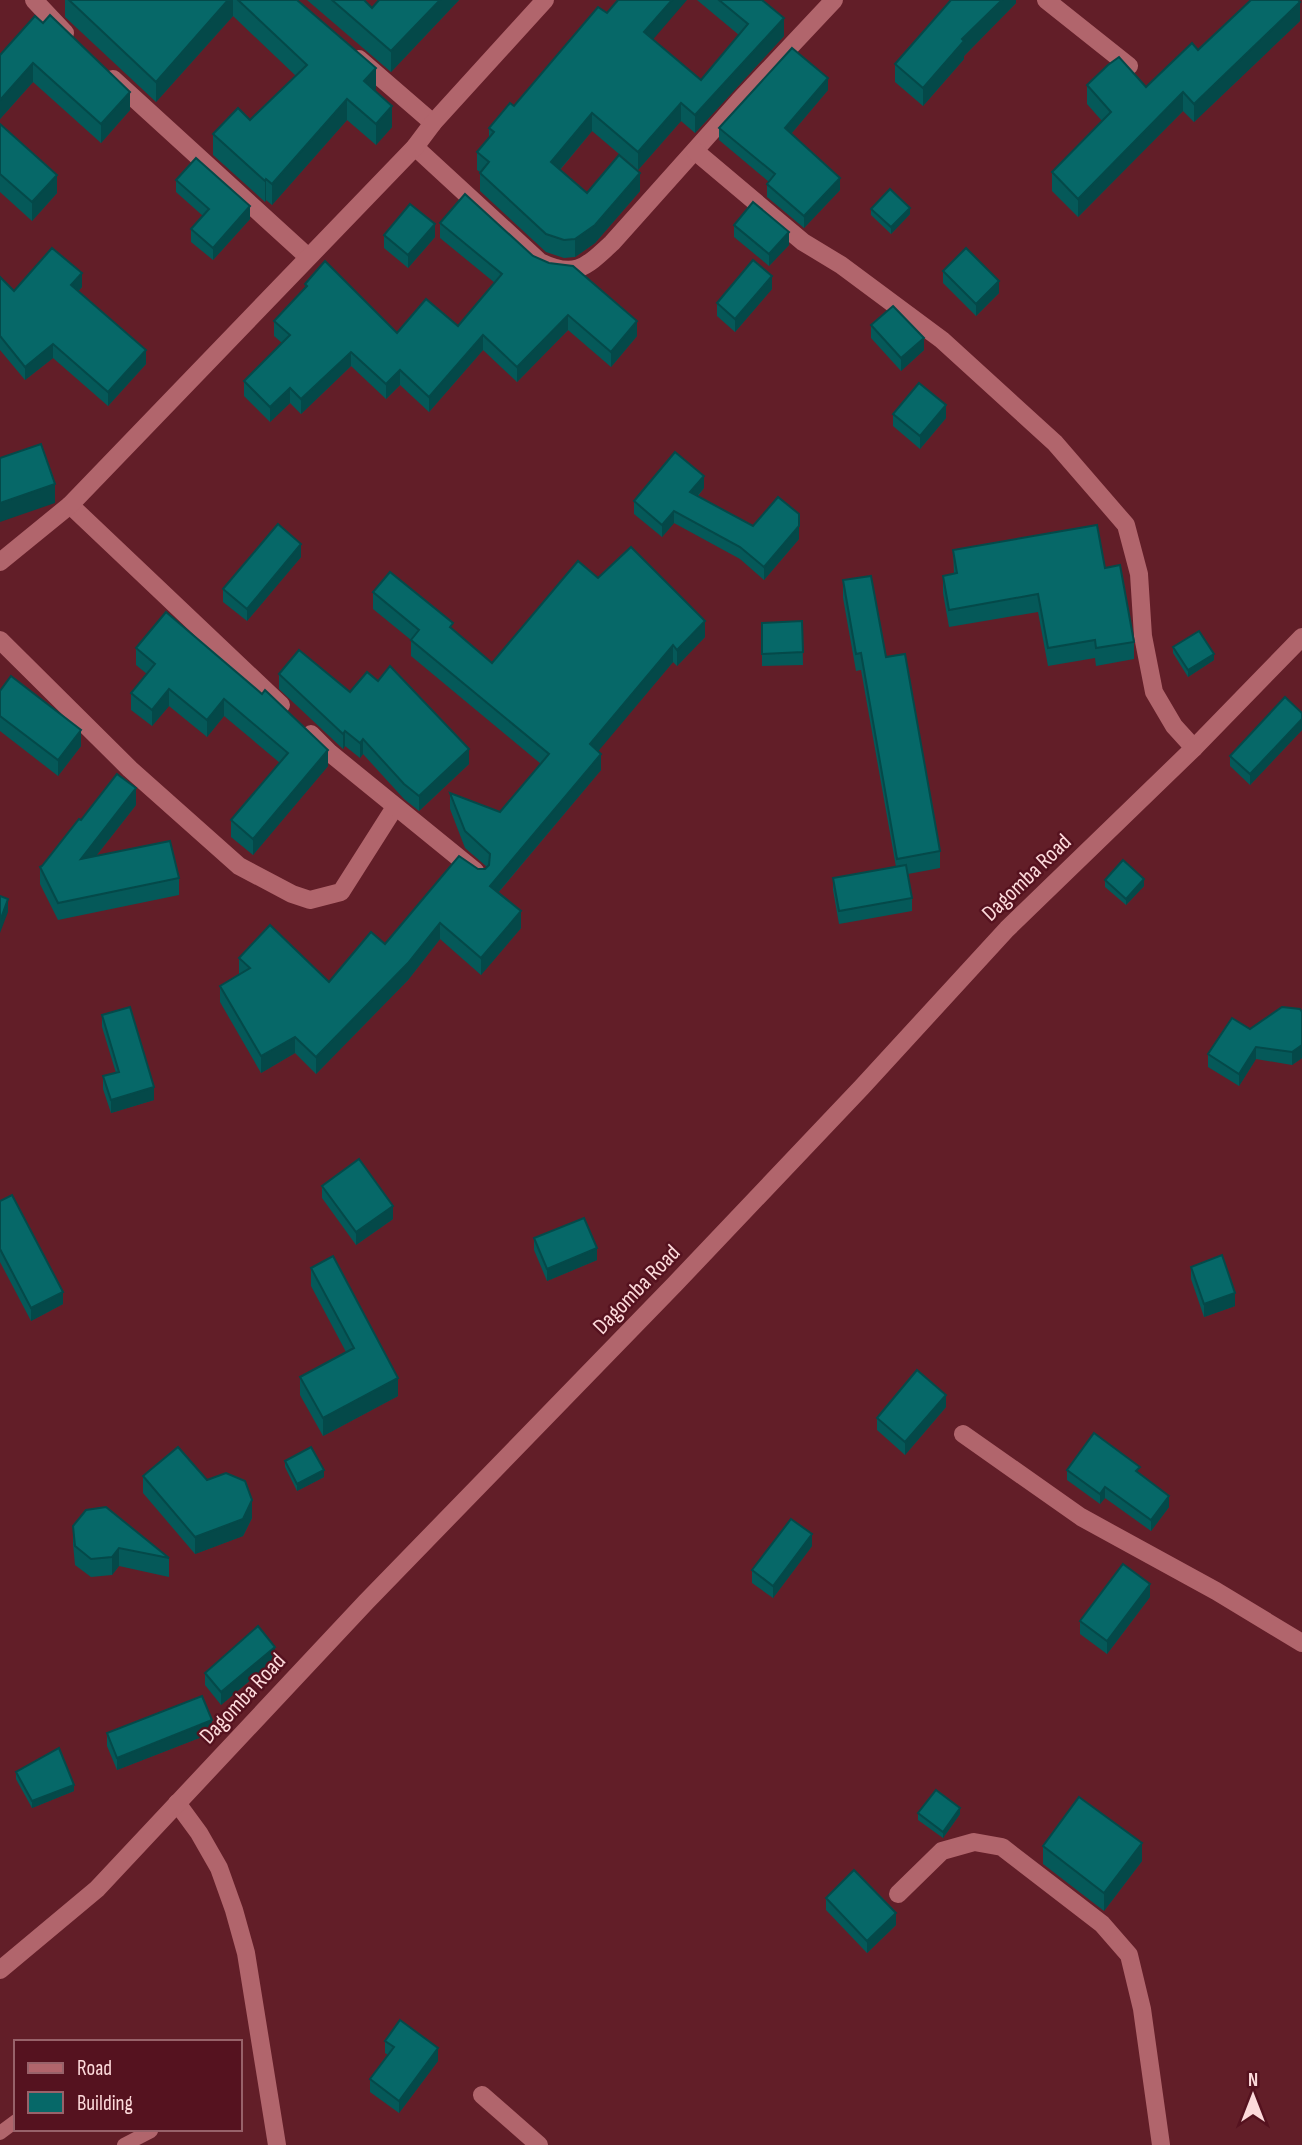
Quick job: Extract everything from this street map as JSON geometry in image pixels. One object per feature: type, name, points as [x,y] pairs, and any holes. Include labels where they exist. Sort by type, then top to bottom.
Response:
[{"type":"street","points":[[34,0],[75,44]]},
{"type":"street","points":[[0,562],[70,505],[415,147],[433,123],[545,0]]},
{"type":"street","points":[[415,147],[540,262],[560,271],[580,268],[592,262],[834,0]]},
{"type":"street","points":[[1046,0],[1129,66]]},
{"type":"street","points":[[341,44],[433,123]]},
{"type":"street","points":[[104,72],[308,257]]},
{"type":"street","points":[[695,151],[803,242],[841,265],[942,340],[1055,443],[1126,525],[1139,574],[1143,636],[1154,692],[1174,726],[1194,748]]},
{"type":"street","points":[[70,505],[330,753],[480,875]]},
{"type":"street","name":"Dagomba Road","points":[[0,1970],[97,1889],[366,1602],[694,1264],[1006,929],[1194,748],[1302,637]]},
{"type":"street","points":[[0,640],[130,769],[239,866],[292,894],[310,900],[341,892],[395,807]]},
{"type":"street","points":[[963,1434],[1081,1517],[1216,1591],[1302,1643]]},
{"type":"street","points":[[177,1803],[199,1833],[219,1868],[234,1910],[246,1953],[276,2145]]},
{"type":"street","points":[[898,1894],[942,1851],[974,1842],[1002,1847],[1102,1924],[1129,1955],[1142,2009],[1161,2145]]},
{"type":"street","points":[[482,2095],[539,2145]]},
{"type":"lane","points":[[124,2145],[152,2135]]},
{"type":"building","points":[[69,0],[228,0],[156,82]]},
{"type":"building","points":[[238,0],[297,0],[376,68],[364,81],[392,106],[376,124],[347,99],[272,184],[266,179],[265,181],[213,134],[238,108],[250,120],[307,65]]},
{"type":"building","points":[[332,0],[364,0],[372,8],[379,0],[440,0],[391,51]]},
{"type":"building","points":[[618,0],[672,0],[644,32],[701,80],[748,24],[719,0],[762,0],[784,18],[695,115],[681,103],[638,152],[592,113],[551,162],[587,193],[619,155],[640,173],[595,225],[575,239],[564,240],[546,234],[480,173],[489,162],[477,152],[494,132],[489,128],[510,103],[514,106],[598,7],[607,13]]},
{"type":"building","points":[[951,0],[1002,0],[962,39],[964,41],[923,88],[895,64]]},
{"type":"building","points":[[1251,0],[1300,2],[1194,104],[1183,92],[1078,199],[1052,172],[1111,112],[1087,85],[1119,57],[1146,87],[1192,43],[1198,50]]},
{"type":"building","points":[[50,15],[130,92],[101,124],[33,63],[0,100],[0,55],[35,16],[43,23]]},
{"type":"building","points":[[792,48],[828,78],[785,128],[840,178],[804,216],[767,184],[775,174],[719,128]]},
{"type":"building","points":[[0,124],[57,175],[32,202],[0,174]]},
{"type":"building","points":[[196,158],[250,206],[213,248],[191,229],[209,209],[176,180]]},
{"type":"building","points":[[890,189],[910,208],[891,227],[871,209]]},
{"type":"building","points":[[465,194],[533,256],[549,263],[573,266],[637,321],[611,352],[568,315],[517,367],[483,335],[429,397],[400,370],[386,384],[351,352],[301,399],[290,388],[270,407],[244,381],[290,335],[274,321],[307,286],[305,284],[325,261],[397,333],[426,299],[458,326],[502,274],[440,223]]},
{"type":"building","points":[[753,202],[789,232],[769,254],[734,225]]},
{"type":"building","points":[[410,204],[435,224],[408,255],[384,235]]},
{"type":"building","points":[[52,248],[82,273],[71,285],[146,350],[108,392],[53,344],[25,367],[0,336],[0,277],[14,291]]},
{"type":"building","points":[[966,248],[999,281],[976,304],[943,271]]},
{"type":"building","points":[[753,260],[772,276],[735,319],[717,303]]},
{"type":"building","points":[[893,306],[924,338],[901,358],[871,325]]},
{"type":"building","points":[[919,383],[946,405],[920,436],[893,414]]},
{"type":"building","points":[[41,444],[55,484],[0,503],[0,458]]},
{"type":"building","points":[[675,452],[704,476],[690,492],[753,526],[778,497],[799,514],[799,526],[764,567],[740,547],[674,511],[662,525],[634,501]]},
{"type":"building","points":[[278,524],[301,544],[247,609],[223,589]]},
{"type":"building","points":[[1097,525],[1105,568],[1120,565],[1134,642],[1096,648],[1095,640],[1048,648],[1038,594],[949,610],[943,576],[957,573],[953,550]]},
{"type":"building","points":[[631,547],[705,621],[677,650],[673,645],[590,744],[601,754],[490,886],[521,911],[481,958],[440,923],[408,963],[316,1057],[295,1037],[261,1056],[220,986],[250,968],[239,958],[270,925],[329,982],[371,932],[385,944],[459,856],[478,869],[485,869],[489,865],[490,854],[465,831],[450,793],[500,812],[549,754],[411,640],[419,630],[373,592],[390,572],[453,623],[450,627],[492,663],[578,561],[598,578]]},
{"type":"building","points":[[871,576],[886,657],[905,654],[940,851],[897,859],[861,653],[856,654],[843,580]]},
{"type":"building","points":[[166,612],[262,694],[265,690],[328,750],[253,839],[231,820],[288,753],[224,699],[207,720],[169,689],[152,710],[131,693],[155,664],[136,648]]},
{"type":"building","points":[[802,621],[803,652],[762,654],[762,623]]},
{"type":"building","points":[[1199,631],[1214,654],[1188,670],[1173,647]]},
{"type":"building","points":[[299,650],[350,692],[367,672],[378,681],[390,666],[469,749],[419,796],[404,784],[363,739],[360,743],[345,731],[343,734],[279,674]]},
{"type":"building","points":[[11,676],[81,730],[58,760],[0,716],[0,691]]},
{"type":"building","points":[[1285,697],[1302,713],[1302,719],[1250,774],[1230,756]]},
{"type":"building","points":[[117,774],[136,788],[81,859],[170,841],[179,878],[58,903],[40,867]]},
{"type":"building","points":[[1123,860],[1144,879],[1126,899],[1105,880]]},
{"type":"building","points":[[906,865],[912,898],[839,911],[833,878]]},
{"type":"building","points":[[0,896],[8,899],[0,921]]},
{"type":"building","points":[[130,1007],[154,1087],[111,1100],[103,1076],[119,1072],[102,1015]]},
{"type":"building","points":[[1282,1007],[1300,1009],[1302,1012],[1302,1045],[1292,1052],[1256,1047],[1239,1074],[1208,1054],[1232,1018],[1250,1029]]},
{"type":"building","points":[[359,1159],[393,1206],[356,1232],[322,1186]]},
{"type":"building","points":[[12,1195],[63,1292],[31,1308],[0,1249],[0,1201]]},
{"type":"building","points":[[584,1218],[597,1248],[547,1269],[534,1238]]},
{"type":"building","points":[[1222,1255],[1235,1293],[1204,1304],[1191,1267]]},
{"type":"building","points":[[333,1256],[398,1378],[323,1418],[300,1377],[354,1348],[311,1268]]},
{"type":"building","points":[[917,1370],[946,1395],[905,1442],[877,1418]]},
{"type":"building","points":[[1094,1433],[1140,1467],[1136,1471],[1169,1496],[1151,1520],[1105,1487],[1100,1494],[1067,1470]]},
{"type":"building","points":[[178,1447],[207,1480],[226,1473],[245,1481],[252,1500],[243,1519],[195,1537],[143,1476]]},
{"type":"building","points":[[311,1447],[324,1470],[297,1484],[285,1461]]},
{"type":"building","points":[[106,1507],[169,1558],[119,1548],[112,1557],[91,1559],[75,1546],[73,1526],[86,1510]]},
{"type":"building","points":[[791,1519],[812,1534],[773,1586],[752,1570]]},
{"type":"building","points":[[1123,1564],[1150,1584],[1107,1641],[1080,1621]]},
{"type":"building","points":[[258,1626],[275,1647],[221,1692],[205,1673]]},
{"type":"building","points":[[202,1696],[212,1720],[117,1758],[107,1733]]},
{"type":"building","points":[[59,1748],[74,1785],[32,1801],[16,1772]]},
{"type":"building","points":[[936,1790],[960,1808],[943,1832],[918,1813]]},
{"type":"building","points":[[1079,1797],[1142,1843],[1104,1893],[1043,1846]]},
{"type":"building","points":[[854,1870],[896,1913],[867,1941],[826,1898]]},
{"type":"building","points":[[400,2020],[438,2048],[399,2101],[370,2079],[394,2047],[385,2041]]}]
